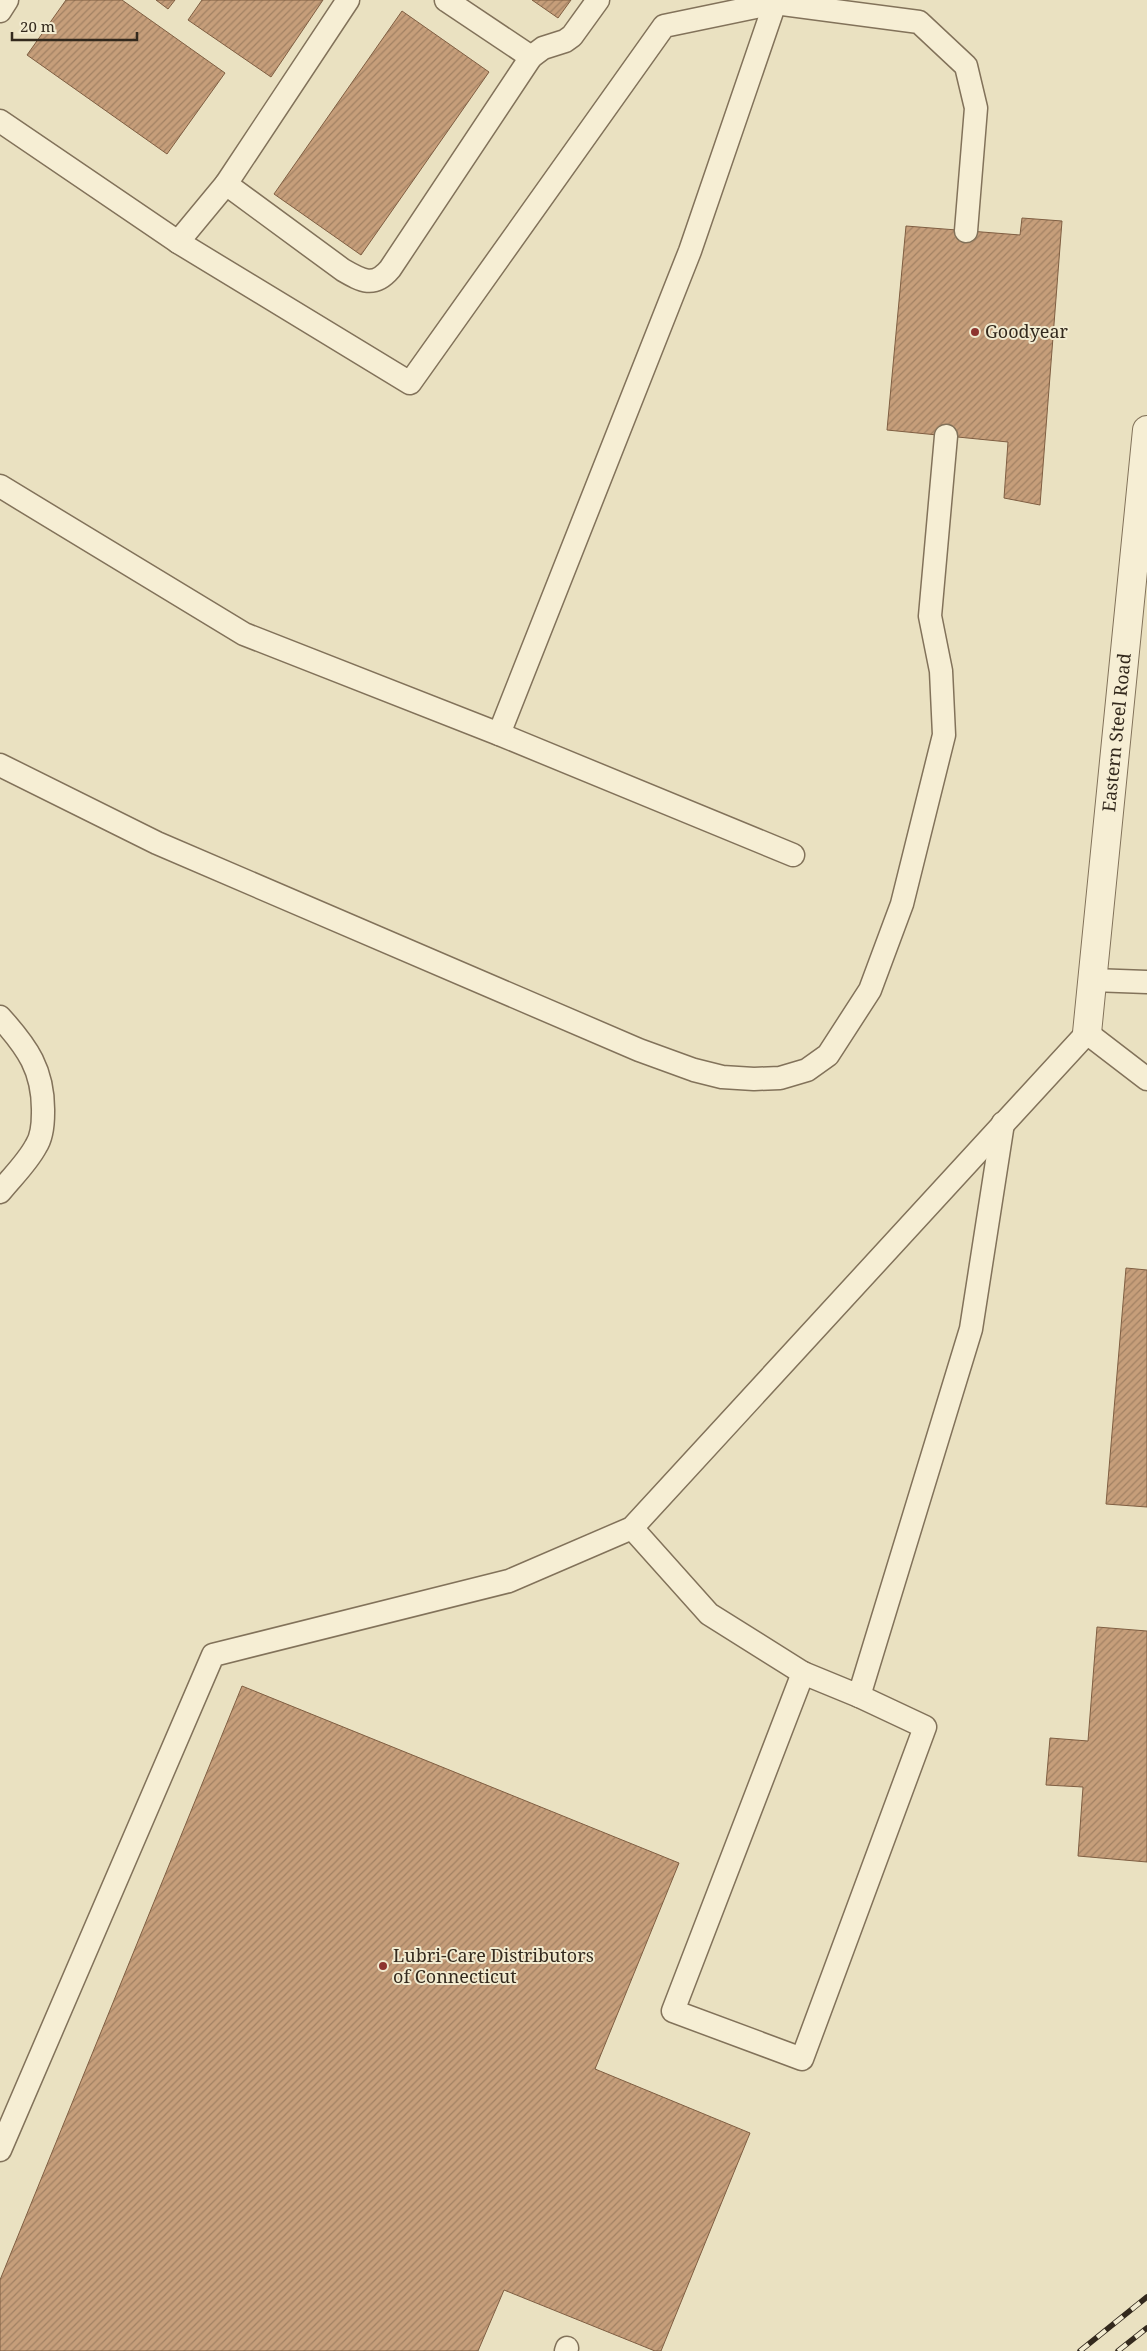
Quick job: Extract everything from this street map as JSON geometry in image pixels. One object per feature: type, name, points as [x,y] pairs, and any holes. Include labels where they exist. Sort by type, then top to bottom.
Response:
[{"type":"street","name":"Eastern Steel Road","points":[[1087,1033],[1139,588],[1147,430]]},
{"type":"lane","points":[[0,11],[7,0]]},
{"type":"lane","points":[[178,242],[226,184],[348,0]]},
{"type":"lane","points":[[446,0],[531,57]]},
{"type":"lane","points":[[226,184],[343,270],[359,279],[368,281],[378,280],[390,269],[531,57],[543,48],[565,41],[572,36],[598,0]]},
{"type":"lane","points":[[499,734],[690,251],[775,1]]},
{"type":"lane","points":[[0,121],[178,242],[410,382],[664,26],[775,1],[919,22],[966,66],[976,108],[966,231]]},
{"type":"lane","points":[[0,765],[157,842],[639,1050],[694,1070],[722,1077],[754,1080],[780,1078],[806,1070],[828,1055],[870,990],[902,904],[944,735],[940,671],[930,616],[946,436]]},
{"type":"lane","points":[[0,486],[244,634],[499,734],[793,855]]},
{"type":"lane","points":[[1092,980],[1147,982]]},
{"type":"lane","points":[[0,1017],[19,1038],[38,1071],[42,1086],[43,1115],[38,1144],[0,1192]]},
{"type":"lane","points":[[0,2150],[213,1655],[509,1581],[632,1528],[1087,1033],[1147,1079]]},
{"type":"lane","points":[[859,1696],[971,1329],[1003,1123]]},
{"type":"lane","points":[[632,1528],[709,1614],[803,1673],[859,1696],[925,1727],[802,2059],[672,2011],[803,1673]]},
{"type":"building","points":[[66,0],[122,0],[225,73],[167,154],[27,55]]},
{"type":"building","points":[[156,0],[175,0],[168,9]]},
{"type":"building","points":[[202,0],[323,0],[271,77],[188,20]]},
{"type":"building","points":[[532,0],[571,0],[558,18]]},
{"type":"building","points":[[402,11],[489,72],[361,255],[274,194]]},
{"type":"building","name":"Goodyear","points":[[1022,218],[1062,221],[1040,505],[1004,498],[1008,442],[887,430],[906,226],[1020,235]]},
{"type":"building","points":[[1126,1268],[1147,1270],[1147,1507],[1106,1504]]},
{"type":"building","points":[[1097,1627],[1147,1631],[1147,1862],[1078,1856],[1083,1787],[1046,1785],[1050,1738],[1088,1741]]},
{"type":"building","name":"Lubri-Care Distributors of Connecticut","points":[[242,1686],[679,1863],[595,2069],[750,2133],[661,2351],[655,2351],[504,2290],[478,2351],[0,2351],[0,2280]]},
{"type":"railway","points":[[1080,2351],[1147,2297]]},
{"type":"railway","points":[[1118,2351],[1147,2328]]},
{"type":"place","name":"Goodyear","points":[[975,332]]},
{"type":"place","name":"Lubri-Care Distributors of Connecticut","points":[[383,1966]]}]
